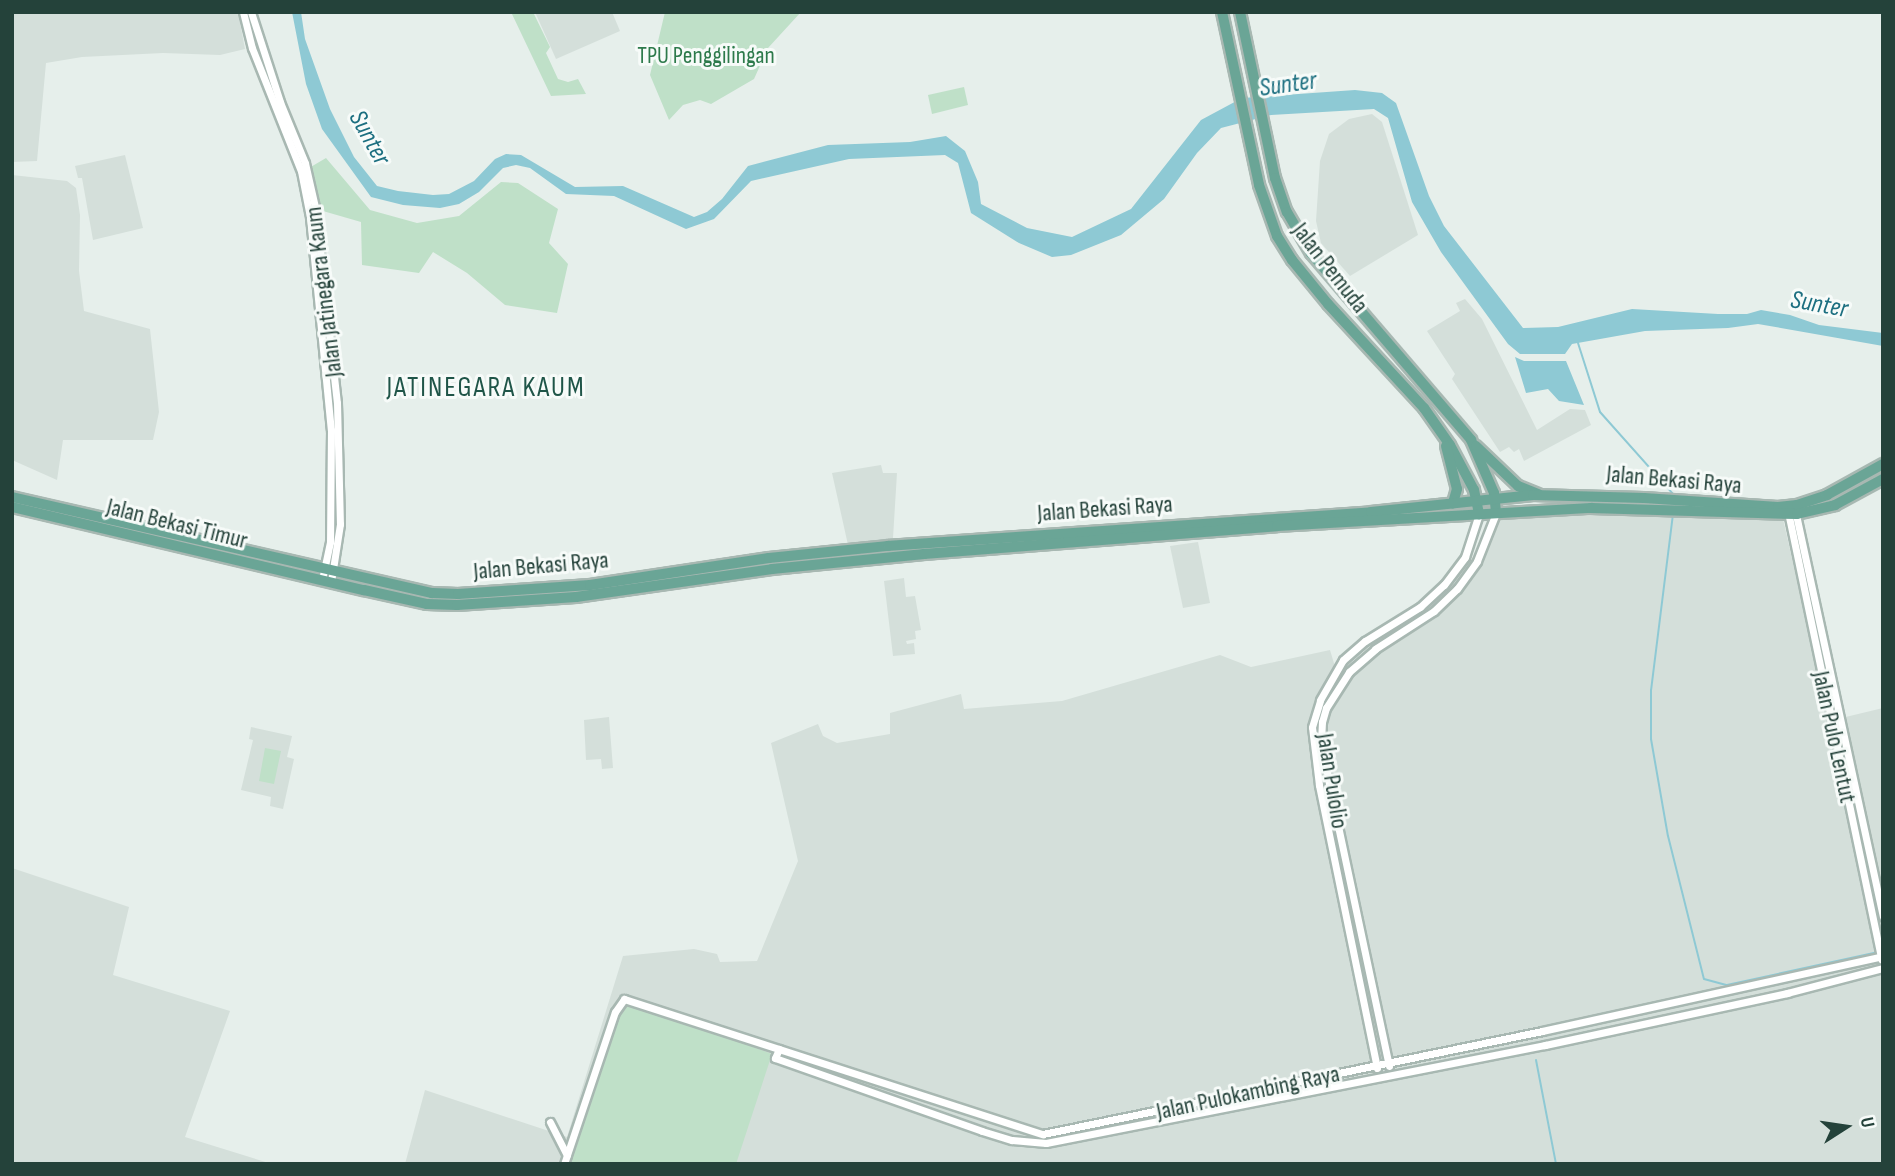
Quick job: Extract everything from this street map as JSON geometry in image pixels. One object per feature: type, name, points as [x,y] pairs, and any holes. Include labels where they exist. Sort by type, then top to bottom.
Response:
[{"type":"main road","name":"Jalan Pemuda","points":[[1222,12],[1246,128],[1270,221],[1292,260],[1424,408],[1442,432],[1477,500],[1479,514]]},
{"type":"main road","name":"Jalan Pemuda","points":[[1240,12],[1282,200],[1311,253],[1471,440],[1496,498],[1496,513]]},
{"type":"main road","points":[[1442,432],[1457,489],[1453,503]]},
{"type":"main road","points":[[1471,440],[1518,486],[1542,495]]},
{"type":"main road","name":"Jalan Bekasi Raya","points":[[1791,510],[1827,495],[1883,464]]},
{"type":"main road","name":"Jalan Bekasi Raya","points":[[327,581],[427,604],[489,604],[576,597],[772,569],[1371,516],[1496,498],[1542,495],[1665,505],[1791,510],[1835,505],[1883,479]]},
{"type":"main road","name":"Jalan Bekasi Timur","points":[[12,497],[329,570]]},
{"type":"main road","name":"Jalan Bekasi Raya","points":[[329,570],[432,593],[505,592],[590,585],[769,558],[888,545],[1371,516],[1665,505]]},
{"type":"main road","name":"Jalan Bekasi Timur","points":[[12,507],[327,581]]},
{"type":"street","name":"Jalan Jatinegara Kaum","points":[[243,12],[252,48],[297,161],[305,193],[335,448]]},
{"type":"street","name":"Jalan Jatinegara Kaum","points":[[251,12],[280,102],[310,181],[336,394],[327,581]]},
{"type":"street","name":"Jalan Pulo Lentut","points":[[1791,510],[1883,917]]},
{"type":"street","name":"Jalan Pulo Lentut","points":[[1791,510],[1883,967]]},
{"type":"street","name":"Jalan Pulolio","points":[[1391,1073],[1321,741],[1326,708],[1342,681],[1362,659],[1447,599],[1477,561],[1496,513]]},
{"type":"street","name":"Jalan Pulolio","points":[[1379,1075],[1319,785],[1311,743],[1312,727],[1320,700],[1343,660],[1364,641],[1398,622],[1432,597],[1465,557],[1479,514]]},
{"type":"street","points":[[1465,557],[1477,561]]},
{"type":"street","points":[[1398,622],[1404,631]]},
{"type":"street","points":[[1319,785],[1329,783]]},
{"type":"street","points":[[1325,815],[1335,813]]},
{"type":"street","name":"Jalan Pulokambing Raya","points":[[567,1155],[615,1012],[624,999],[1043,1134],[1377,1066],[1881,953]]},
{"type":"street","name":"Jalan Pulokambing Raya","points":[[779,1049],[775,1058],[945,1118],[1012,1140],[1046,1143],[1379,1075],[1545,1045],[1787,993],[1883,967]]},
{"type":"street","points":[[945,1118],[950,1105]]},
{"type":"street","points":[[550,1122],[567,1155],[564,1164]]},
{"type":"shaded area","points":[[12,12],[238,12],[245,49],[220,55],[163,53],[82,57],[46,63],[37,161],[12,162]]},
{"type":"shaded area","points":[[535,12],[612,12],[620,31],[556,59]]},
{"type":"shaded area","points":[[1372,114],[1382,122],[1418,235],[1350,276],[1321,243],[1316,221],[1320,161],[1329,134],[1349,119]]},
{"type":"shaded area","points":[[125,155],[143,228],[93,240],[82,178],[78,178],[75,166]]},
{"type":"shaded area","points":[[12,175],[67,181],[76,188],[80,215],[79,271],[84,311],[150,329],[159,412],[153,440],[63,440],[57,480],[12,460]]},
{"type":"shaded area","points":[[1465,299],[1482,319],[1537,430],[1570,409],[1585,410],[1591,425],[1524,461],[1519,449],[1514,452],[1509,447],[1500,452],[1452,379],[1455,374],[1427,331],[1460,311],[1456,303]]},
{"type":"shaded area","points":[[881,465],[883,473],[897,473],[893,538],[848,545],[832,473]]},
{"type":"shaded area","points":[[1587,507],[1783,519],[1829,721],[1883,708],[1883,1164],[405,1164],[425,1090],[567,1137],[623,956],[694,949],[717,954],[720,962],[757,961],[798,861],[771,743],[818,724],[823,736],[837,743],[890,734],[890,713],[961,694],[964,709],[1062,701],[1220,655],[1251,667],[1330,650],[1336,670],[1342,676],[1369,647],[1408,629],[1443,605],[1476,560],[1495,519]]},
{"type":"shaded area","points":[[1198,542],[1210,603],[1183,608],[1170,546]]},
{"type":"shaded area","points":[[904,578],[906,597],[915,596],[921,630],[915,631],[916,639],[906,641],[907,644],[914,643],[915,654],[893,656],[884,581]]},
{"type":"shaded area","points":[[609,717],[613,768],[602,769],[601,759],[586,760],[584,720]]},
{"type":"shaded area","points":[[251,727],[292,736],[287,757],[294,759],[283,809],[270,806],[271,797],[241,790],[253,740],[249,739]]},
{"type":"shaded area","points":[[12,868],[129,907],[113,975],[230,1011],[185,1137],[272,1164],[12,1164]]},
{"type":"green space","points":[[511,12],[533,12],[550,47],[546,53],[558,79],[568,82],[578,79],[586,94],[551,96]]},
{"type":"green space","name":"TPU Penggilingan","points":[[665,12],[801,12],[768,48],[754,79],[711,104],[700,100],[683,105],[669,120],[650,75]]},
{"type":"green space","points":[[964,87],[968,105],[932,114],[928,95]]},
{"type":"green space","points":[[326,158],[370,210],[417,223],[459,216],[501,182],[518,183],[558,209],[549,243],[568,264],[557,313],[505,305],[467,273],[433,252],[419,273],[362,265],[361,222],[316,209],[309,168]]},
{"type":"green space","points":[[265,748],[281,751],[274,784],[259,781]]},
{"type":"green space","points":[[622,999],[772,1054],[736,1164],[569,1164]]},
{"type":"water","points":[[292,12],[301,12],[305,39],[330,109],[354,157],[377,186],[398,191],[449,194],[474,181],[495,159],[506,154],[521,155],[575,187],[623,186],[694,217],[707,212],[722,199],[748,166],[828,145],[910,142],[946,136],[965,151],[978,182],[981,204],[1027,228],[1072,237],[1131,209],[1201,120],[1242,98],[1355,90],[1382,93],[1396,103],[1429,196],[1444,226],[1523,328],[1558,327],[1632,309],[1718,314],[1747,314],[1761,310],[1790,315],[1819,325],[1883,333],[1883,346],[1758,324],[1728,328],[1645,331],[1572,344],[1565,354],[1520,354],[1508,344],[1441,252],[1412,202],[1388,118],[1374,109],[1271,115],[1221,128],[1197,153],[1164,199],[1121,235],[1071,255],[1052,257],[1019,243],[971,213],[958,163],[945,155],[849,159],[751,181],[714,219],[686,229],[614,196],[566,194],[530,168],[516,165],[503,168],[479,192],[459,204],[440,208],[403,205],[371,197],[322,129],[306,84]]},
{"type":"water","points":[[1515,357],[1524,361],[1566,361],[1584,405],[1559,401],[1548,389],[1526,393]]},
{"type":"waterway","points":[[1578,343],[1600,412],[1673,494]]},
{"type":"waterway","points":[[1673,514],[1651,690],[1651,739],[1668,836],[1704,979],[1727,985],[1878,952]]},
{"type":"waterway","points":[[1536,1060],[1556,1164]]},
{"type":"district","name":"JATINEGARA KAUM","points":[[486,388]]},
{"type":"water label","name":"Sunter","points":[[1288,85]]},
{"type":"water label","name":"Sunter","points":[[369,138]]},
{"type":"water label","name":"Sunter","points":[[1819,305]]}]
